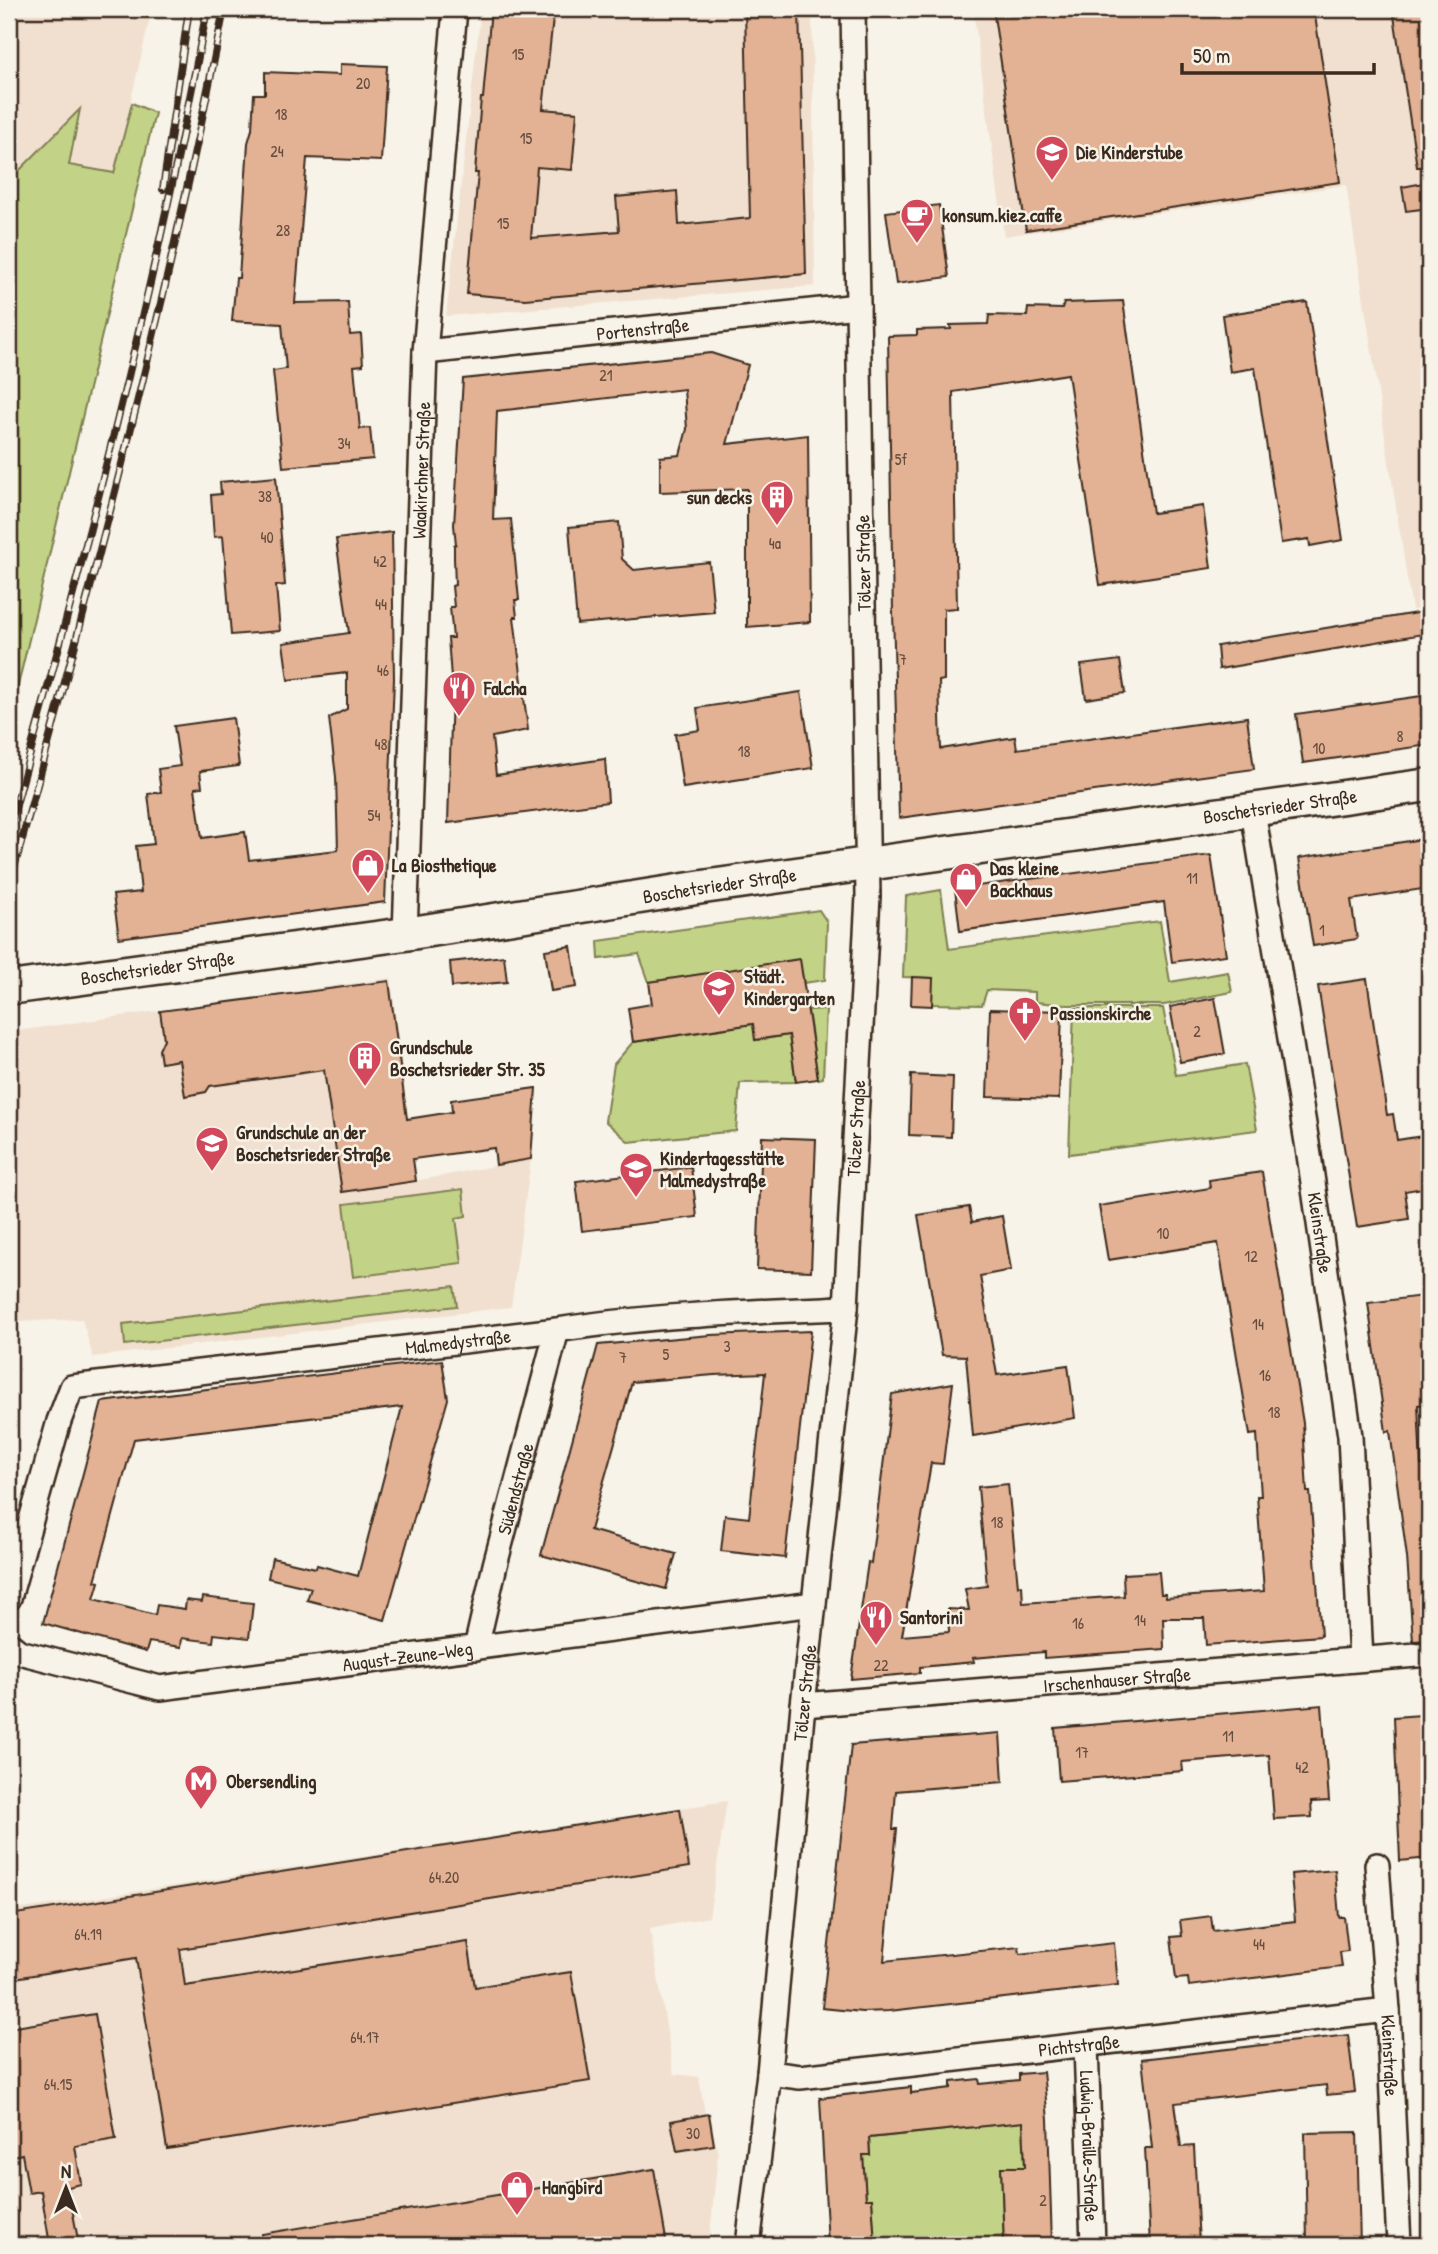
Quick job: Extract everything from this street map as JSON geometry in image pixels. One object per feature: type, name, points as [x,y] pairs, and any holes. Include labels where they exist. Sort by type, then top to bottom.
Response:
[{"type":"main road","name":"Boschetsrieder Straße","points":[[9,988],[405,934],[703,887],[1429,785]]},
{"type":"street","name":"Waakirchner Straße","points":[[405,934],[425,352],[455,9]]},
{"type":"street","name":"Tölzer Straße","points":[[748,2245],[769,2073],[803,1705],[846,1308],[868,896],[853,9]]},
{"type":"street","name":"Portenstraße","points":[[425,352],[858,306]]},
{"type":"street","name":"Kleinstraße","points":[[1253,811],[1311,1169],[1350,1436],[1361,1659]]},
{"type":"street","name":"Malmedystraße","points":[[9,1598],[72,1387],[622,1320],[703,1313],[846,1308]]},
{"type":"street","name":"Südendstraße","points":[[476,1648],[557,1330]]},
{"type":"street","name":"August-Zeune-Weg","points":[[9,1644],[19,1652],[160,1688],[814,1605]]},
{"type":"street","name":"Irschenhauser Straße","points":[[803,1705],[1429,1654]]},
{"type":"street","name":"Kleinstraße","points":[[1377,1865],[1388,2010],[1399,2245]]},
{"type":"street","name":"Pichtstraße","points":[[769,2073],[800,2077],[1388,2010]]},
{"type":"street","name":"Ludwig-Braille-Straße","points":[[1086,2046],[1093,2245]]},
{"type":"shaded area","points":[[9,9],[152,9],[114,173],[69,165],[9,393]]},
{"type":"shaded area","points":[[481,9],[812,9],[815,286],[446,316]]},
{"type":"shaded area","points":[[973,9],[1429,9],[1429,607],[1412,610],[1346,185],[1004,236]]},
{"type":"shaded area","name":"Grundschule an der Boschetsrieder Straße","points":[[391,978],[415,1181],[531,1159],[511,1307],[93,1357],[82,1319],[9,1322],[9,1032]]},
{"type":"shaded area","points":[[727,1801],[709,1917],[650,1929],[674,2074],[699,2077],[705,2114],[710,2114],[718,2154],[709,2245],[9,2245],[9,1911]]},
{"type":"green space","points":[[132,103],[155,113],[9,723],[9,248],[12,236],[9,230],[9,181],[80,109],[69,165],[114,173]]},
{"type":"green space","points":[[941,890],[949,949],[1160,921],[1170,982],[1228,972],[1232,992],[1164,1005],[1068,1005],[1035,1002],[1035,992],[987,990],[982,1005],[932,1004],[932,978],[903,977],[906,896]]},
{"type":"green space","points":[[819,910],[827,922],[825,980],[804,983],[799,960],[649,982],[639,954],[599,959],[598,941]]},
{"type":"green space","points":[[1074,1008],[1163,1008],[1176,1075],[1245,1064],[1257,1130],[1069,1154]]},
{"type":"green space","points":[[826,1009],[823,1078],[818,1079],[808,1010]]},
{"type":"green space","points":[[753,1024],[756,1040],[789,1035],[796,1082],[740,1083],[736,1131],[629,1142],[605,1121],[614,1064],[633,1042]]},
{"type":"green space","points":[[463,1189],[466,1216],[456,1218],[462,1263],[353,1277],[344,1204]]},
{"type":"green space","points":[[454,1286],[457,1306],[125,1345],[123,1324]]},
{"type":"green space","points":[[1023,2122],[1025,2167],[1001,2168],[1004,2245],[875,2245],[872,2199],[866,2199],[863,2155],[870,2155],[869,2138]]},
{"type":"building","points":[[491,9],[554,9],[543,109],[577,112],[572,170],[537,167],[531,238],[619,231],[616,197],[677,191],[679,225],[750,218],[745,9],[799,9],[806,274],[525,299],[467,294],[478,173],[475,173],[481,98]]},
{"type":"building","points":[[993,9],[1314,9],[1340,182],[1026,230]]},
{"type":"building","points":[[1393,9],[1429,9],[1429,167],[1417,167]]},
{"type":"building","points":[[340,64],[387,66],[381,161],[307,158],[295,303],[348,302],[350,335],[361,334],[363,365],[354,366],[360,429],[370,428],[373,459],[283,467],[273,371],[286,369],[282,324],[232,321],[236,278],[239,278],[254,94],[265,94],[265,72],[340,75]]},
{"type":"building","points":[[1429,182],[1429,208],[1406,211],[1402,187]]},
{"type":"building","name":"konsum.kiez.caffe","points":[[939,205],[949,277],[896,284],[886,212]]},
{"type":"building","points":[[1123,301],[1153,513],[1203,506],[1211,568],[1100,585],[1068,374],[953,392],[957,608],[944,609],[944,680],[939,681],[941,749],[1015,737],[1017,749],[1247,717],[1254,769],[899,818],[888,336],[917,335],[917,330],[951,329],[950,325],[988,324],[989,315],[1027,316],[1028,308],[1062,309],[1064,303]]},
{"type":"building","points":[[1307,302],[1343,540],[1310,546],[1309,539],[1281,543],[1255,368],[1230,372],[1222,315]]},
{"type":"building","points":[[711,353],[748,365],[727,444],[808,435],[810,622],[747,627],[747,489],[660,492],[660,457],[680,455],[687,429],[684,389],[497,411],[493,520],[511,519],[519,600],[515,600],[517,617],[514,617],[528,730],[492,737],[496,775],[605,759],[608,802],[448,823],[452,691],[448,638],[453,638],[450,607],[454,607],[454,525],[463,379]]},
{"type":"building","points":[[276,477],[285,585],[276,586],[280,631],[231,635],[223,536],[214,537],[211,495],[221,494],[220,482]]},
{"type":"building","points":[[619,522],[622,559],[634,570],[709,562],[714,612],[577,624],[569,527]]},
{"type":"building","points":[[392,532],[394,679],[385,902],[119,938],[113,895],[141,892],[136,846],[154,844],[148,794],[161,792],[158,769],[180,766],[174,726],[233,718],[239,766],[200,771],[202,787],[195,788],[202,838],[245,832],[249,860],[338,850],[336,777],[329,718],[347,709],[347,673],[288,680],[283,643],[349,633],[336,539]]},
{"type":"building","points":[[1429,611],[1429,633],[1219,669],[1217,646]]},
{"type":"building","points":[[1120,660],[1125,693],[1086,699],[1081,665]]},
{"type":"building","points":[[801,692],[813,768],[683,788],[675,734],[700,730],[697,708]]},
{"type":"building","points":[[1429,695],[1429,745],[1303,763],[1296,714]]},
{"type":"building","points":[[1429,838],[1429,888],[1351,900],[1357,939],[1313,946],[1299,858]]},
{"type":"building","points":[[1211,855],[1226,955],[1172,962],[1164,902],[960,931],[955,889]]},
{"type":"building","points":[[571,946],[577,987],[551,991],[545,950]]},
{"type":"building","points":[[504,956],[507,982],[452,987],[450,962]]},
{"type":"building","name":"Städt. Kindergarten","points":[[800,959],[818,1079],[796,1082],[789,1035],[755,1040],[753,1024],[633,1042],[628,1008],[652,1004],[649,982]]},
{"type":"building","points":[[912,977],[933,978],[932,1006],[911,1005]]},
{"type":"building","points":[[1367,979],[1387,1115],[1393,1114],[1397,1140],[1429,1135],[1429,1187],[1405,1191],[1409,1219],[1357,1227],[1318,986]]},
{"type":"building","name":"Grundschule Boschetsrieder Str. 35","points":[[389,981],[407,1119],[452,1112],[451,1100],[536,1088],[531,1159],[496,1165],[494,1148],[413,1159],[416,1181],[342,1192],[324,1070],[210,1086],[206,1092],[185,1096],[179,1060],[161,1063],[159,1050],[164,1039],[160,1011]]},
{"type":"building","points":[[1215,998],[1225,1054],[1180,1062],[1170,1007]]},
{"type":"building","name":"Passionskirche","points":[[990,1009],[1062,1011],[1059,1099],[987,1097]]},
{"type":"building","points":[[911,1075],[953,1077],[951,1137],[909,1135]]},
{"type":"building","points":[[762,1137],[816,1139],[811,1271],[757,1269]]},
{"type":"building","name":"Kindertagesstätte Malmedystraße","points":[[691,1167],[697,1217],[582,1231],[576,1181]]},
{"type":"building","points":[[1262,1172],[1303,1423],[1321,1636],[1206,1645],[1204,1618],[1163,1618],[1164,1649],[1044,1658],[1044,1652],[973,1658],[974,1662],[920,1667],[920,1673],[851,1679],[868,1562],[871,1563],[892,1394],[953,1383],[943,1464],[931,1463],[902,1636],[949,1632],[948,1609],[969,1610],[965,1589],[987,1586],[978,1487],[1008,1484],[1018,1586],[1022,1585],[1023,1603],[1124,1596],[1123,1574],[1159,1572],[1161,1594],[1166,1594],[1166,1598],[1264,1591],[1257,1496],[1261,1496],[1257,1434],[1250,1435],[1218,1243],[1108,1260],[1099,1206],[1210,1188],[1209,1180]]},
{"type":"building","points":[[969,1207],[972,1222],[1002,1216],[1011,1270],[980,1276],[997,1375],[1068,1365],[1075,1418],[973,1436],[966,1356],[942,1355],[918,1215]]},
{"type":"building","points":[[1422,1296],[1429,1351],[1429,1404],[1418,1405],[1421,1465],[1429,1464],[1429,1640],[1413,1641],[1407,1557],[1390,1431],[1386,1432],[1368,1303]]},
{"type":"building","points":[[811,1331],[785,1558],[721,1551],[725,1515],[749,1518],[765,1373],[632,1382],[590,1530],[676,1554],[666,1589],[541,1555],[598,1345],[711,1335]]},
{"type":"building","points":[[442,1360],[448,1399],[385,1620],[307,1600],[311,1588],[268,1578],[272,1558],[316,1568],[317,1565],[358,1576],[402,1407],[134,1439],[95,1581],[99,1582],[94,1599],[155,1615],[157,1605],[185,1609],[186,1600],[202,1602],[203,1597],[253,1603],[249,1638],[214,1634],[213,1642],[182,1638],[181,1647],[149,1642],[146,1652],[43,1623],[102,1402]]},
{"type":"building","points":[[1322,1705],[1329,1801],[1311,1802],[1312,1817],[1274,1819],[1269,1755],[1182,1762],[1183,1771],[1059,1781],[1055,1728]]},
{"type":"building","points":[[1421,1715],[1429,1858],[1400,1861],[1394,1717]]},
{"type":"building","points":[[1000,1733],[1003,1782],[896,1791],[893,1829],[897,1829],[884,1961],[1019,1947],[1020,1954],[1114,1943],[1118,1985],[889,2011],[862,2012],[822,2008],[851,1745]]},
{"type":"building","points":[[680,1809],[689,1867],[180,1949],[185,1986],[468,1942],[475,1987],[571,1972],[590,2081],[167,2149],[136,1958],[9,1979],[9,1915]]},
{"type":"building","points":[[1335,1870],[1339,1917],[1344,1917],[1348,1951],[1340,1952],[1342,1967],[1189,1986],[1188,1978],[1176,1979],[1171,1937],[1182,1936],[1180,1920],[1211,1916],[1213,1931],[1295,1921],[1291,1874]]},
{"type":"building","points":[[95,2014],[116,2139],[75,2146],[81,2184],[68,2187],[79,2245],[50,2245],[41,2191],[29,2193],[22,2154],[9,2157],[9,2028]]},
{"type":"building","points":[[1348,2035],[1355,2092],[1327,2095],[1326,2085],[1175,2103],[1181,2147],[1194,2146],[1199,2245],[1150,2245],[1145,2148],[1152,2148],[1142,2059]]},
{"type":"building","points":[[1043,2072],[1048,2119],[1052,2245],[1004,2245],[1001,2167],[1025,2167],[1023,2122],[869,2138],[870,2155],[863,2155],[866,2199],[872,2199],[875,2245],[828,2245],[820,2098],[911,2087],[911,2093],[951,2088],[951,2082],[979,2079],[980,2084],[1019,2080],[1019,2074]]},
{"type":"building","points":[[709,2114],[714,2145],[677,2151],[671,2121]]},
{"type":"building","points":[[1357,2132],[1360,2245],[1307,2245],[1305,2133]]},
{"type":"building","points":[[654,2169],[667,2245],[263,2245],[262,2234]]},
{"type":"railway","points":[[163,189],[189,9]]},
{"type":"railway","points":[[9,830],[142,319],[207,9]]},
{"type":"railway","points":[[9,886],[69,668],[152,340],[224,9]]},
{"type":"place","name":"Die Kinderstube","points":[[1052,182]]},
{"type":"place","name":"konsum.kiez.caffe","points":[[917,245]]},
{"type":"place","name":"sun decks","points":[[777,527]]},
{"type":"place","name":"Falcha","points":[[459,718]]},
{"type":"place","name":"La Biosthetique","points":[[368,895]]},
{"type":"place","name":"Das kleine Backhaus","points":[[966,909]]},
{"type":"place","name":"Städt. Kindergarten","points":[[719,1017]]},
{"type":"place","name":"Passionskirche","points":[[1025,1043]]},
{"type":"place","name":"Grundschule Boschetsrieder Str. 35","points":[[365,1088]]},
{"type":"place","name":"Grundschule an der Boschetsrieder Straße","points":[[212,1173]]},
{"type":"place","name":"Kindertagesstätte Malmedystraße","points":[[636,1199]]},
{"type":"place","name":"Santorini","points":[[876,1647]]},
{"type":"place","name":"Obersendling","points":[[201,1811]]},
{"type":"place","name":"Hangbird","points":[[517,2217]]}]
